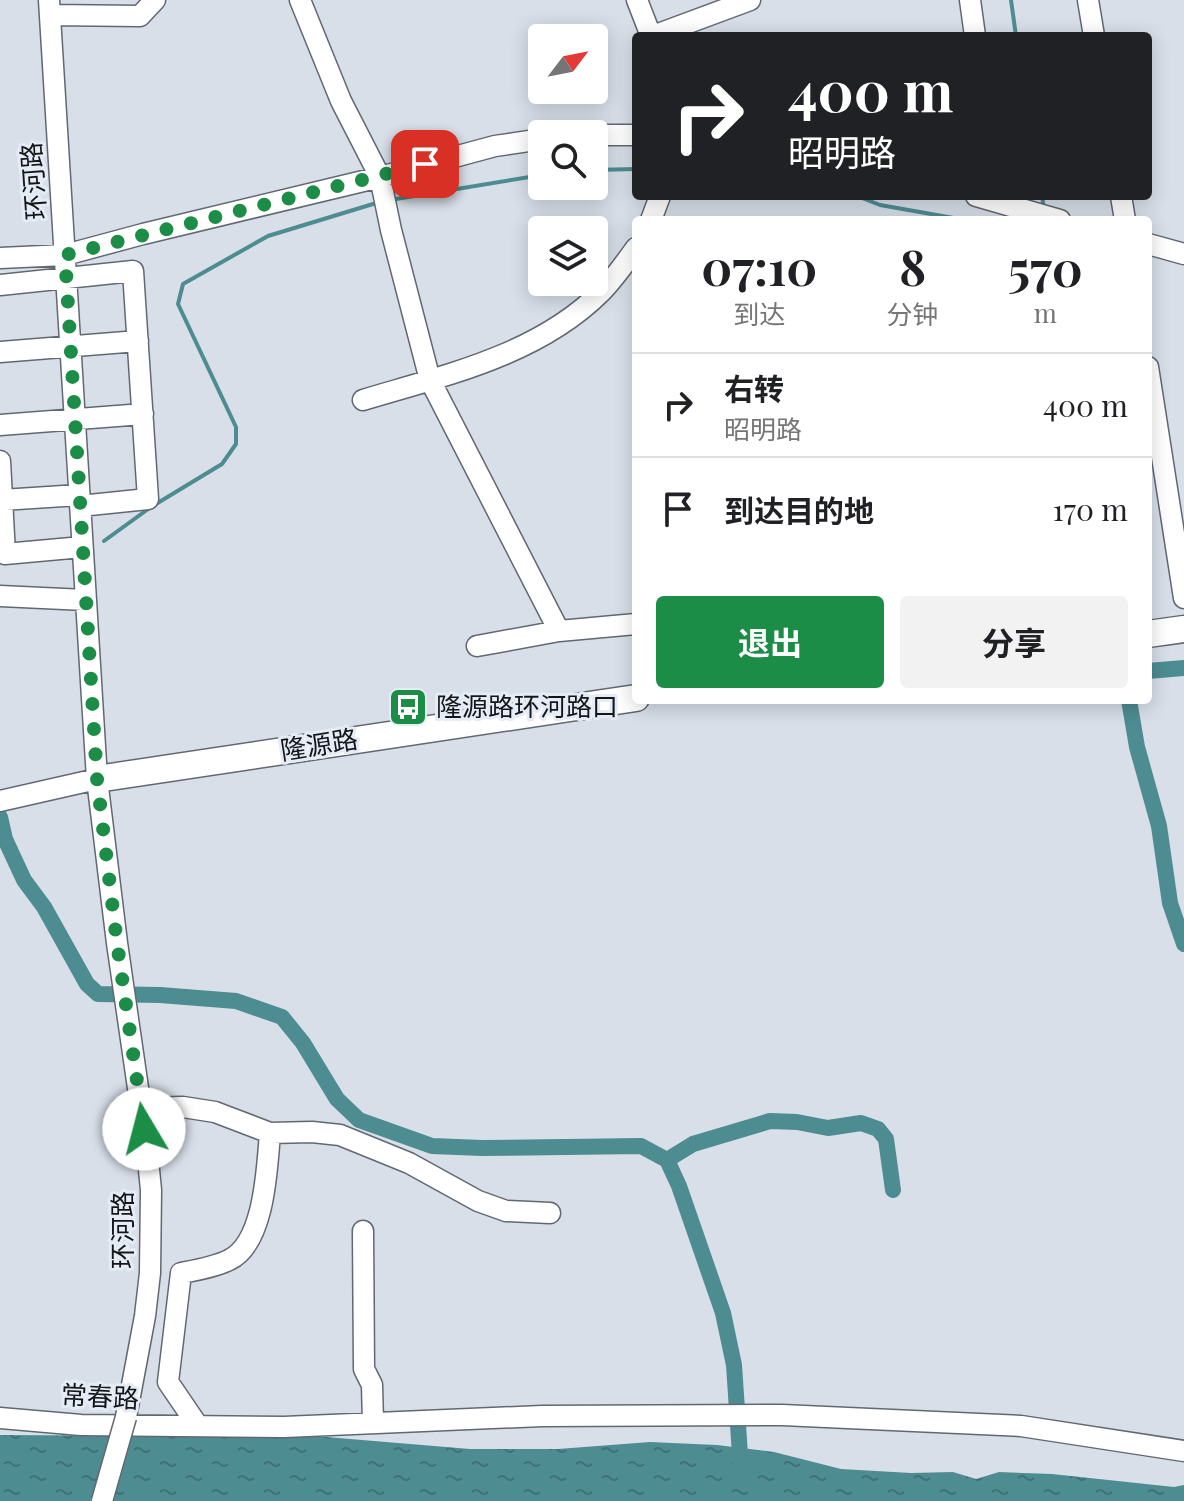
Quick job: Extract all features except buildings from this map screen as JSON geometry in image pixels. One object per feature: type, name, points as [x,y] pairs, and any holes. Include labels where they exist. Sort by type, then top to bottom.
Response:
[{"type":"main road","points":[[1152,633],[1184,629]]},
{"type":"main road","name":"隆源路","points":[[97,779],[632,699]]},
{"type":"street","points":[[49,7],[140,16],[155,0]]},
{"type":"street","points":[[300,0],[341,101],[380,177],[430,380],[559,631]]},
{"type":"street","points":[[637,0],[650,32]]},
{"type":"street","points":[[663,32],[750,0]]},
{"type":"street","points":[[970,0],[974,32]]},
{"type":"street","points":[[1088,0],[1093,32]]},
{"type":"street","name":"环河路","points":[[49,7],[97,779],[151,1190],[150,1273],[144,1328],[126,1417],[102,1501]]},
{"type":"street","points":[[608,135],[632,135]]},
{"type":"street","points":[[0,258],[65,255],[495,146],[528,141]]},
{"type":"street","points":[[1004,206],[1046,216]]},
{"type":"street","points":[[1152,245],[1184,254]]},
{"type":"street","points":[[363,400],[513,352],[560,325],[602,292],[632,253]]},
{"type":"street","points":[[0,285],[133,271],[148,499],[2,500]]},
{"type":"street","points":[[0,352],[138,341]]},
{"type":"street","points":[[1152,393],[1184,598]]},
{"type":"street","points":[[0,425],[143,414]]},
{"type":"street","points":[[0,461],[5,554],[82,547]]},
{"type":"street","points":[[0,596],[85,600]]},
{"type":"street","points":[[477,646],[559,631],[632,624]]},
{"type":"street","points":[[0,801],[97,779]]},
{"type":"street","points":[[141,1108],[183,1107],[215,1112],[270,1133],[340,1135],[409,1163],[478,1201],[506,1211],[550,1213]]},
{"type":"street","points":[[198,1426],[168,1382],[181,1273],[233,1259],[250,1238],[263,1203],[270,1133]]},
{"type":"street","points":[[363,1231],[364,1369],[372,1385],[373,1423]]},
{"type":"street","name":"常春路","points":[[0,1418],[81,1425],[284,1427],[542,1416],[740,1416],[1007,1425],[1184,1451]]},
{"type":"water","points":[[0,1435],[326,1437],[470,1449],[558,1449],[650,1442],[717,1445],[774,1452],[841,1469],[953,1472],[976,1479],[999,1472],[1052,1474],[1174,1487],[1184,1485],[1184,1501],[0,1501]]},
{"type":"waterway","points":[[1011,0],[1015,32]]},
{"type":"waterway","points":[[608,170],[632,169]]},
{"type":"waterway","points":[[396,199],[528,177]]},
{"type":"waterway","points":[[867,200],[942,216]]},
{"type":"waterway","points":[[1043,200],[1044,209]]},
{"type":"waterway","points":[[104,541],[151,507],[222,464],[236,444],[236,427],[178,304],[183,284],[268,236],[373,204]]},
{"type":"waterway","points":[[1152,671],[1184,668]]},
{"type":"waterway","points":[[1130,704],[1137,747],[1159,826],[1170,903],[1184,944]]},
{"type":"waterway","points":[[0,817],[5,839],[24,880],[44,907],[87,984],[98,994],[236,1001],[282,1017],[303,1043],[337,1099],[359,1120],[432,1146],[641,1146],[667,1160],[723,1313],[734,1365],[741,1470]]},
{"type":"waterway","points":[[667,1160],[693,1144],[770,1121],[828,1128],[861,1123],[878,1129],[886,1139],[893,1190]]},
{"type":"place","name":"隆源路环河路口","points":[[408,707]]},
{"type":"route","points":[[144,1129],[97,779],[65,255],[425,164]]}]
